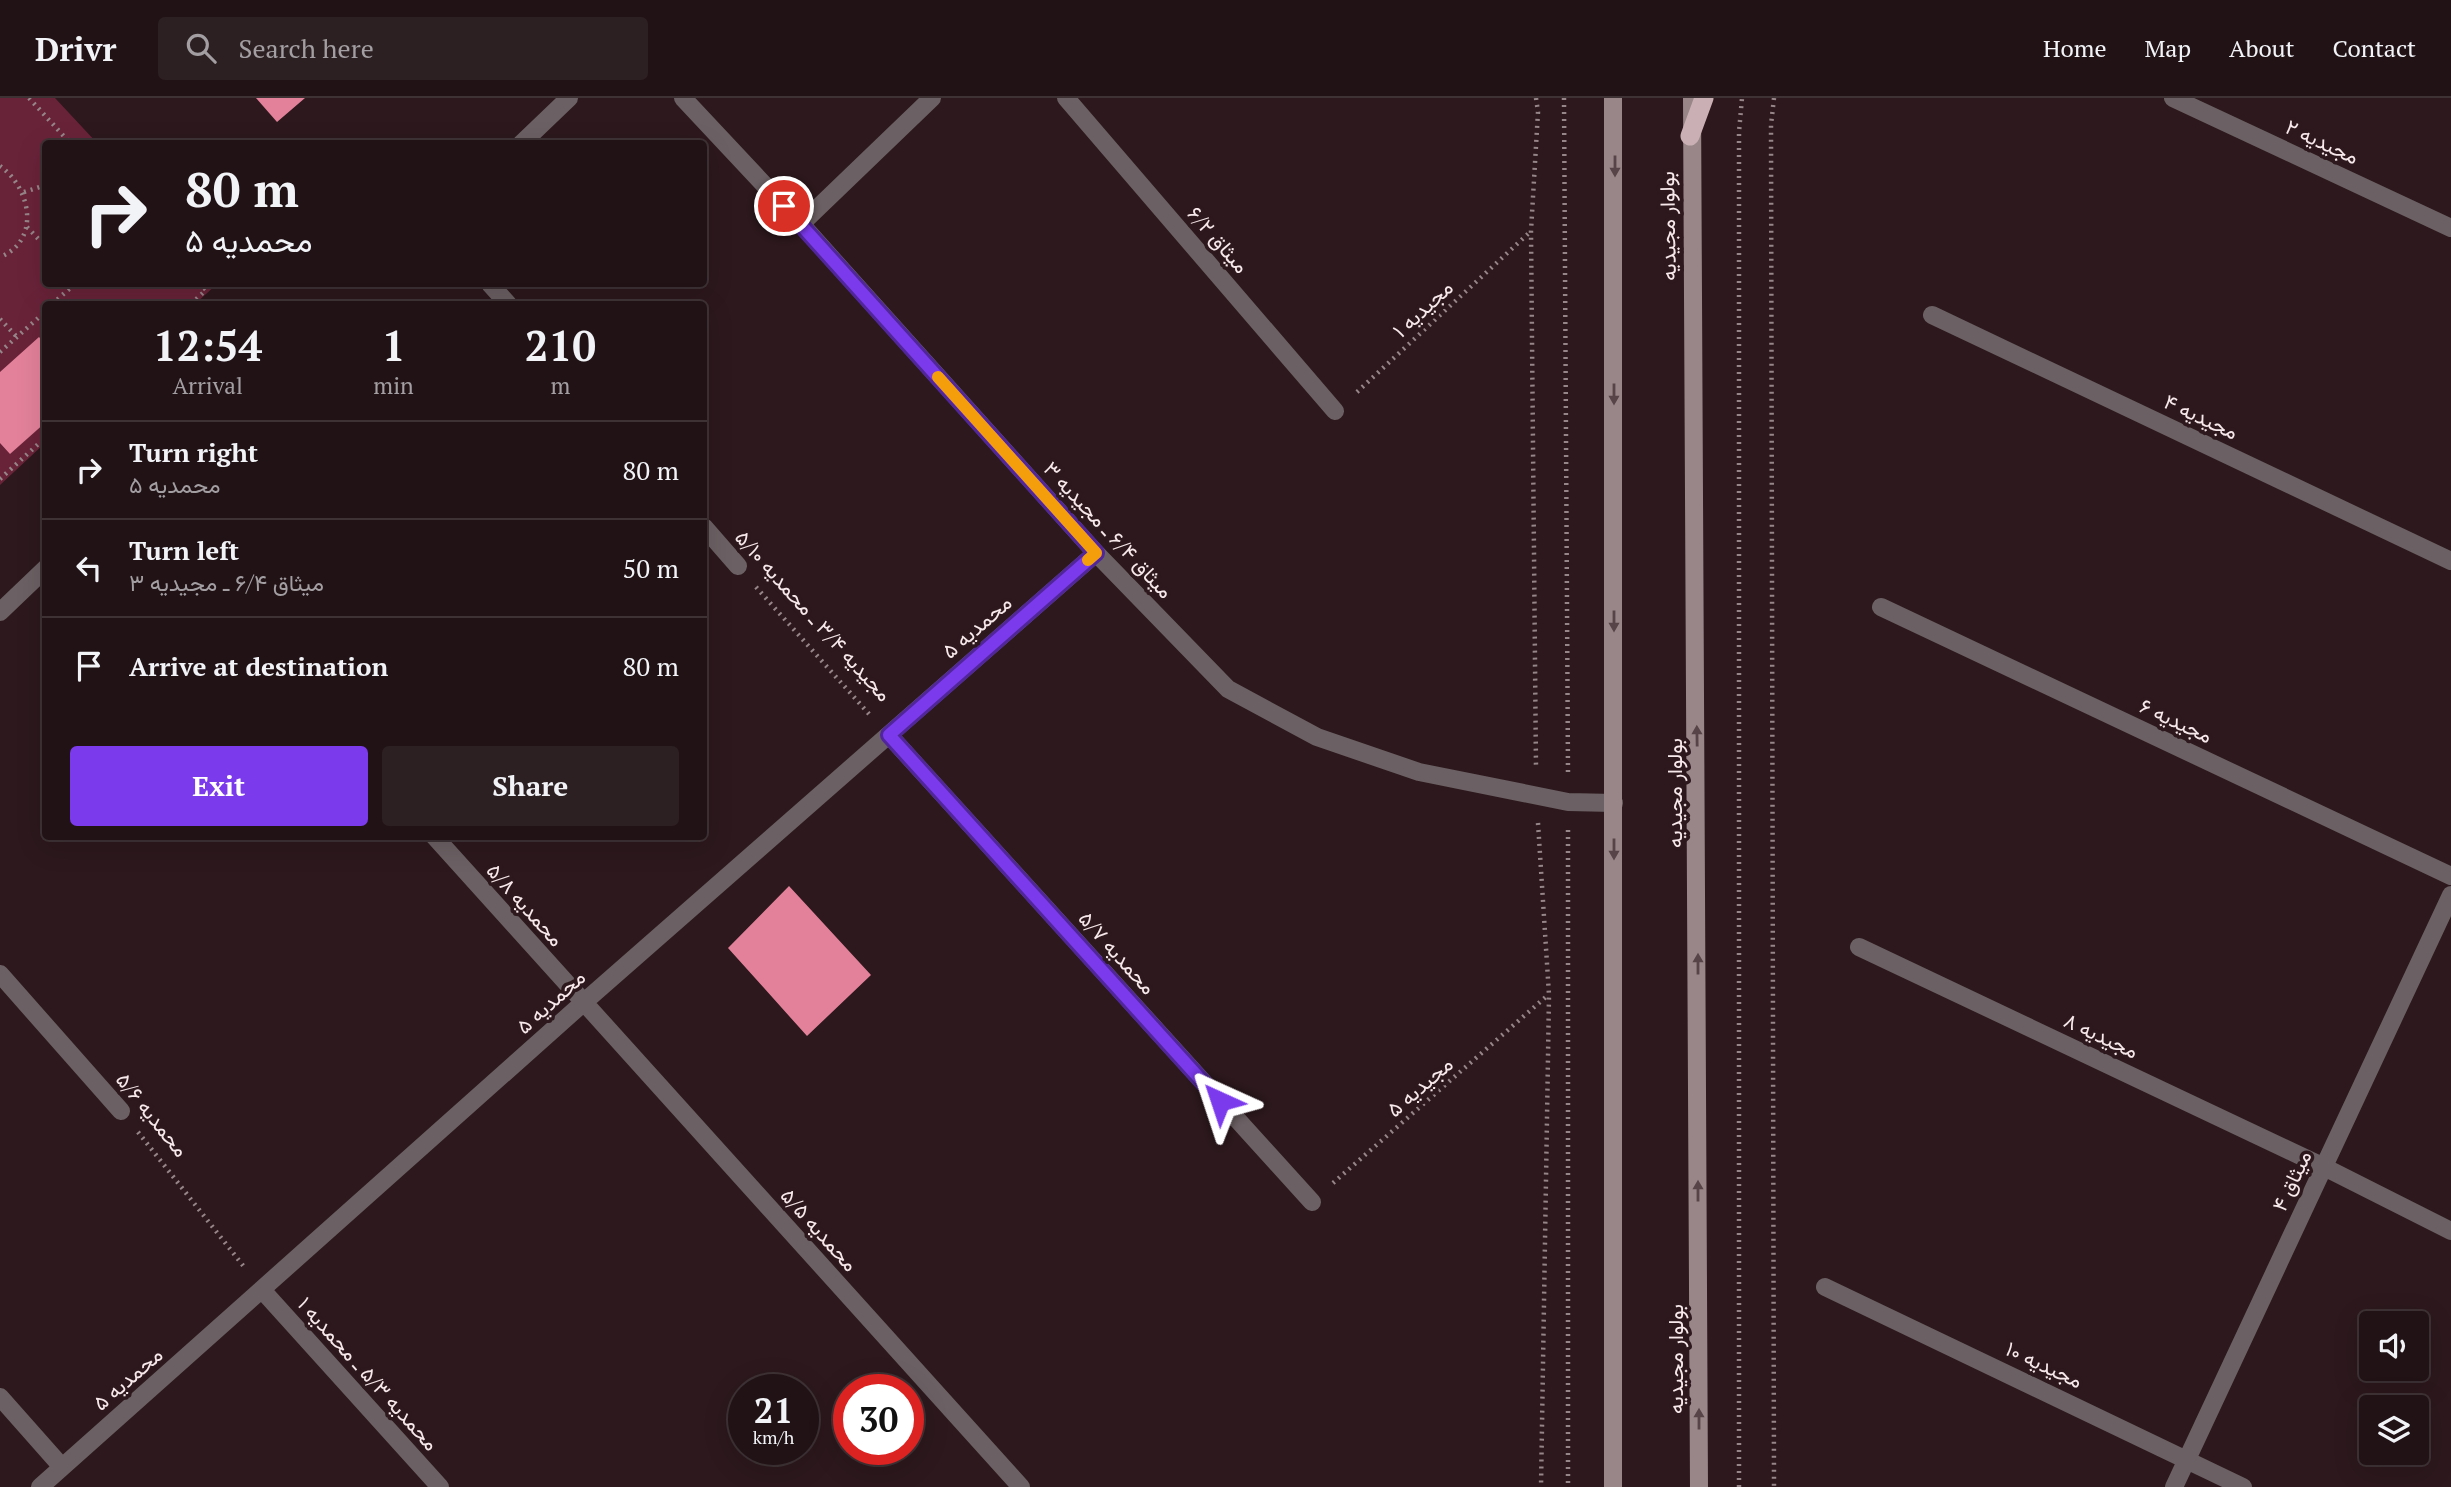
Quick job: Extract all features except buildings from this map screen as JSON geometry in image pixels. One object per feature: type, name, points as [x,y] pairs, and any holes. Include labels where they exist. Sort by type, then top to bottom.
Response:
[{"type":"highway","points":[[1690,136],[1704,98]]},
{"type":"main road","points":[[1613,98],[1613,1487]]},
{"type":"main road","name":"بولوار مجیدیه","points":[[1692,98],[1690,136],[1698,811],[1699,1487]]},
{"type":"street","points":[[526,140],[569,98]]},
{"type":"street","name":"میثاق ۶/۴ ـ مجیدیه ۳","points":[[683,98],[801,224],[1096,553],[1228,689],[1317,737],[1419,772],[1568,802],[1614,803]]},
{"type":"street","points":[[801,224],[932,98]]},
{"type":"street","name":"میثاق ۶/۲","points":[[1066,98],[1335,411]]},
{"type":"street","name":"مجیدیه ۲","points":[[2174,98],[2451,228]]},
{"type":"street","points":[[493,287],[505,301]]},
{"type":"street","name":"مجیدیه ۴","points":[[1932,315],[2451,561]]},
{"type":"street","name":"مجیدیه ۳/۴ ـ محمدیه ۵/۱۰","points":[[707,530],[738,566]]},
{"type":"street","name":"محمدیه ۵","points":[[40,1487],[583,1003],[1096,553]]},
{"type":"street","points":[[0,612],[42,572]]},
{"type":"street","name":"مجیدیه ۶","points":[[1881,607],[2451,876]]},
{"type":"street","name":"محمدیه ۵/۷","points":[[889,735],[1312,1202]]},
{"type":"street","name":"محمدیه ۵/۸","points":[[438,840],[583,1003]]},
{"type":"street","name":"میثاق ۴","points":[[2174,1487],[2451,895]]},
{"type":"street","name":"مجیدیه ۸","points":[[1858,947],[2324,1167],[2451,1231]]},
{"type":"street","name":"محمدیه ۵/۶","points":[[0,974],[121,1111]]},
{"type":"street","name":"محمدیه ۵/۵","points":[[583,1003],[1021,1487]]},
{"type":"street","name":"مجیدیه ۱۰","points":[[1825,1287],[2188,1458],[2243,1487]]},
{"type":"street","name":"محمدیه ۵/۳ ـ محمدیه ۱","points":[[263,1291],[440,1487]]},
{"type":"street","points":[[0,1396],[62,1467]]},
{"type":"path","points":[[29,98],[67,140]]},
{"type":"path","points":[[1740,1487],[1739,132],[1742,98]]},
{"type":"path","points":[[1774,98],[1771,153],[1774,1487]]},
{"type":"path","points":[[0,166],[15,177],[24,192],[28,209],[27,227],[19,242],[0,257]]},
{"type":"path","points":[[24,192],[42,186]]},
{"type":"path","points":[[27,227],[42,243]]},
{"type":"path","name":"مجیدیه ۱","points":[[1335,411],[1531,231]]},
{"type":"path","points":[[55,301],[72,287]]},
{"type":"path","points":[[194,301],[206,290],[203,287]]},
{"type":"path","points":[[0,352],[42,316]]},
{"type":"path","points":[[0,318],[17,337]]},
{"type":"path","points":[[0,479],[42,441]]},
{"type":"path","name":"مجیدیه ۳/۴ ـ محمدیه ۵/۱۰","points":[[738,566],[889,735]]},
{"type":"path","name":"مجیدیه ۵","points":[[1312,1202],[1549,995]]},
{"type":"path","name":"محمدیه ۵/۶","points":[[121,1111],[263,1291]]},
{"type":"shaded area","points":[[0,98],[55,98],[94,140],[42,140],[42,287],[214,287],[198,301],[42,301],[42,446],[0,485]]},
{"type":"slow traffic","points":[[938,377],[1096,553],[1088,560]]},
{"type":"route","points":[[784,206],[1096,553],[889,735],[1220,1101]]}]
